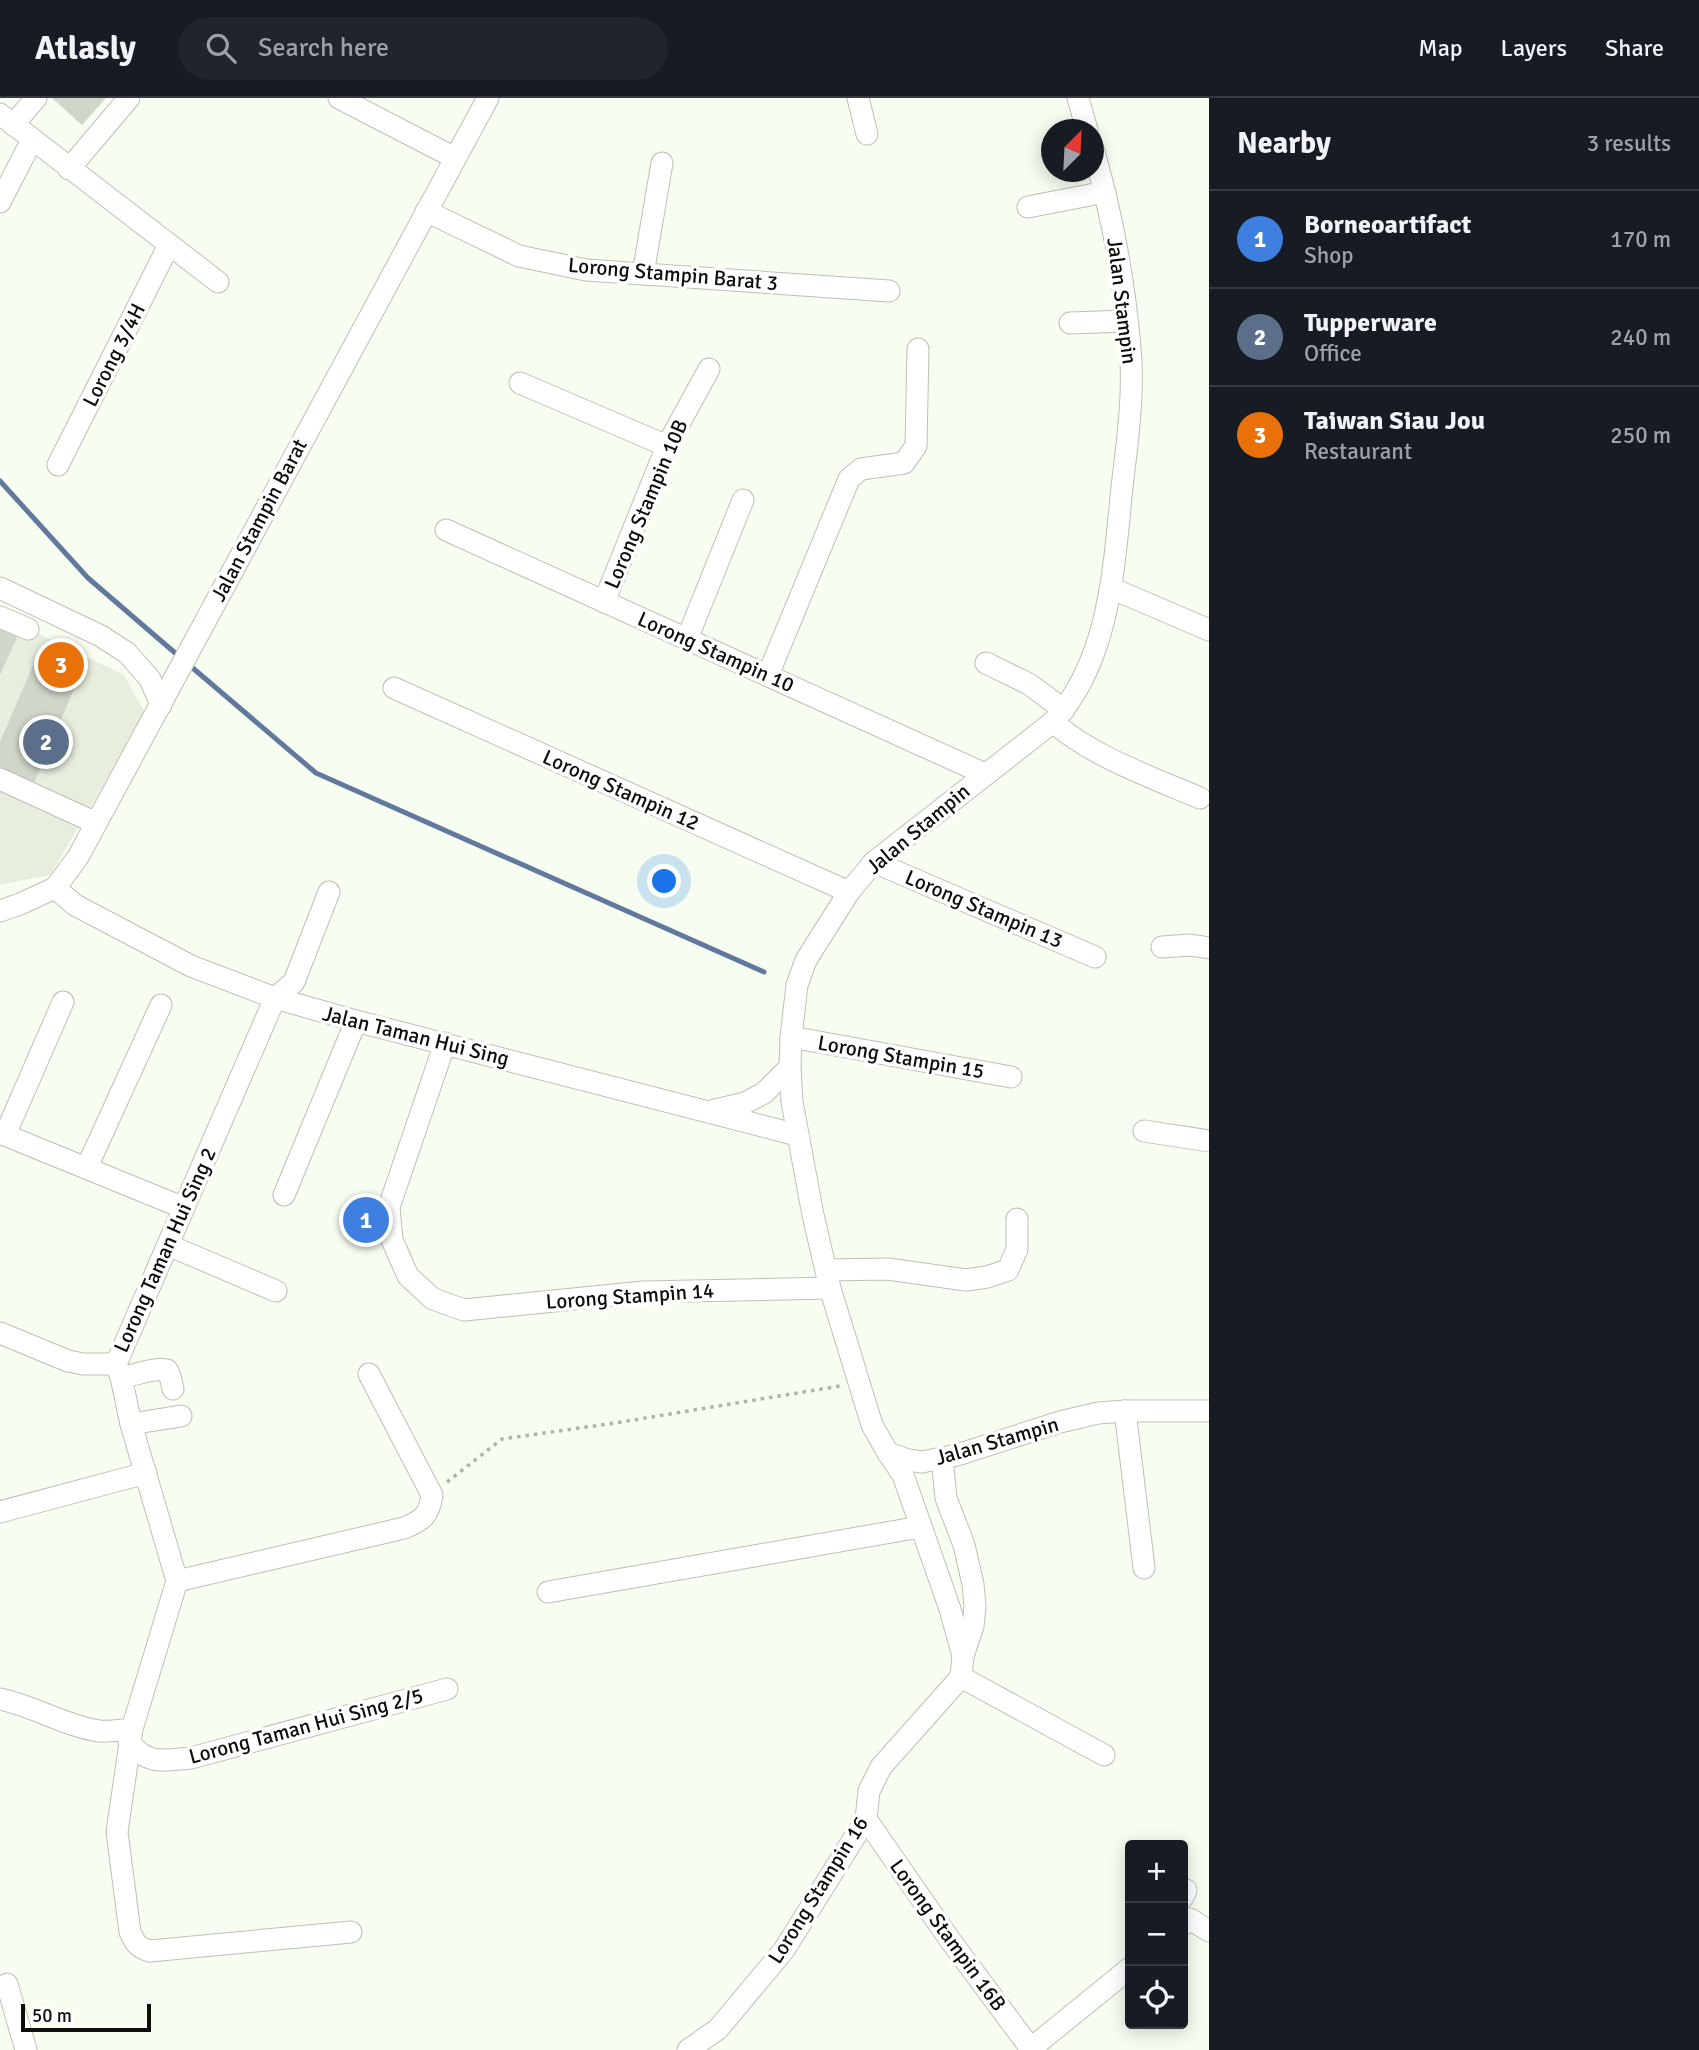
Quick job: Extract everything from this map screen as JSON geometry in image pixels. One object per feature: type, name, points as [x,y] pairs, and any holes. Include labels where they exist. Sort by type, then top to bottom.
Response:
[{"type":"street","points":[[36,98],[7,120],[218,282]]},
{"type":"street","points":[[69,169],[130,98]]},
{"type":"street","points":[[339,98],[455,159]]},
{"type":"street","name":"Jalan Stampin Barat","points":[[0,911],[55,888],[78,857],[488,98]]},
{"type":"street","points":[[858,98],[867,134]]},
{"type":"street","points":[[1078,98],[1084,119]]},
{"type":"street","points":[[0,202],[32,140]]},
{"type":"street","points":[[643,274],[662,163]]},
{"type":"street","name":"Jalan Stampin","points":[[1102,182],[1118,253],[1131,361],[1130,413],[1111,588],[1100,632],[1088,664],[1059,716],[874,862],[849,892],[806,960],[797,985],[791,1037],[792,1102],[828,1279],[872,1425],[888,1453],[922,1462],[1098,1413],[1208,1405]]},
{"type":"street","points":[[1028,207],[1105,192]]},
{"type":"street","name":"Lorong Stampin Barat 3","points":[[426,211],[519,256],[586,270],[889,291]]},
{"type":"street","name":"Lorong 3/4H","points":[[58,465],[169,245]]},
{"type":"street","points":[[1070,323],[1126,321]]},
{"type":"street","points":[[768,675],[849,479],[861,469],[904,463],[916,446],[918,349]]},
{"type":"street","name":"Lorong Stampin 10B","points":[[604,602],[667,446],[709,369]]},
{"type":"street","points":[[520,383],[667,446]]},
{"type":"street","points":[[687,639],[743,500]]},
{"type":"street","name":"Lorong Stampin 10","points":[[446,530],[985,775]]},
{"type":"street","points":[[0,588],[101,636],[127,653],[150,679],[161,705]]},
{"type":"street","points":[[1111,588],[1209,630]]},
{"type":"street","points":[[0,617],[28,629]]},
{"type":"street","points":[[986,663],[1028,684],[1059,716],[1075,740],[1200,798]]},
{"type":"street","name":"Lorong Stampin 12","points":[[394,688],[849,892]]},
{"type":"street","points":[[0,779],[96,823]]},
{"type":"street","name":"Lorong Stampin 13","points":[[874,862],[1095,957]]},
{"type":"street","name":"Jalan Taman Hui Sing","points":[[55,888],[75,905],[191,966],[275,998],[797,1135]]},
{"type":"street","name":"Lorong Taman Hui Sing 2","points":[[177,1581],[118,1371],[168,1245],[275,998],[294,982],[329,892]]},
{"type":"street","points":[[1162,947],[1190,945],[1209,948]]},
{"type":"street","points":[[63,1002],[3,1134],[184,1208]]},
{"type":"street","points":[[87,1167],[161,1005]]},
{"type":"street","points":[[284,1195],[356,1021]]},
{"type":"street","name":"Lorong Stampin 15","points":[[791,1037],[1011,1077]]},
{"type":"street","name":"Lorong Stampin 14","points":[[445,1042],[388,1207],[392,1240],[408,1276],[433,1299],[464,1310],[643,1292],[828,1279],[888,1269],[965,1280],[987,1277],[1008,1269],[1017,1249],[1017,1219]]},
{"type":"street","points":[[709,1112],[745,1103],[764,1093],[790,1067]]},
{"type":"street","points":[[1144,1131],[1209,1141]]},
{"type":"street","points":[[168,1245],[276,1292]]},
{"type":"street","points":[[0,1333],[68,1361],[96,1365],[135,1376],[158,1368],[167,1370],[173,1389]]},
{"type":"street","points":[[351,1932],[150,1951],[141,1948],[135,1943],[130,1932],[117,1832],[130,1736],[177,1581],[404,1528],[421,1521],[430,1508],[432,1495],[369,1374]]},
{"type":"street","points":[[1125,1411],[1144,1568]]},
{"type":"street","points":[[131,1424],[181,1416]]},
{"type":"street","points":[[888,1453],[903,1475],[935,1563],[950,1609],[962,1666],[1104,1755]]},
{"type":"street","points":[[942,1458],[946,1498],[964,1545],[973,1584],[973,1626],[962,1666]]},
{"type":"street","points":[[0,1512],[146,1474]]},
{"type":"street","points":[[548,1592],[920,1527]]},
{"type":"street","name":"Lorong Stampin 16","points":[[688,2050],[718,2029],[784,1950],[866,1819],[869,1791],[881,1768],[962,1666]]},
{"type":"street","name":"Lorong Taman Hui Sing 2/5","points":[[130,1736],[138,1754],[153,1760],[191,1758],[447,1689]]},
{"type":"street","points":[[0,1699],[80,1726],[130,1736]]},
{"type":"street","name":"Lorong Stampin 16B","points":[[866,1819],[1030,2049]]},
{"type":"street","points":[[1188,1911],[1209,1931]]},
{"type":"street","points":[[1030,2049],[1125,1972]]},
{"type":"street","points":[[7,1983],[26,2050]]},
{"type":"path","points":[[432,1495],[502,1439],[859,1384]]},
{"type":"shaded area","points":[[0,615],[124,675],[146,714],[50,875],[0,885]]},
{"type":"building","points":[[52,98],[106,98],[82,125]]},
{"type":"building","points":[[0,629],[17,637],[0,675]]},
{"type":"building","points":[[40,649],[83,668],[34,783],[0,768],[0,742]]},
{"type":"waterway","points":[[0,481],[88,578],[181,658]]},
{"type":"waterway","points":[[188,664],[316,773],[764,972]]},
{"type":"place","name":"Taiwan Siau Jou","points":[[61,665]]},
{"type":"place","name":"Tupperware","points":[[46,742]]},
{"type":"place","name":"Borneoartifact","points":[[366,1220]]}]
